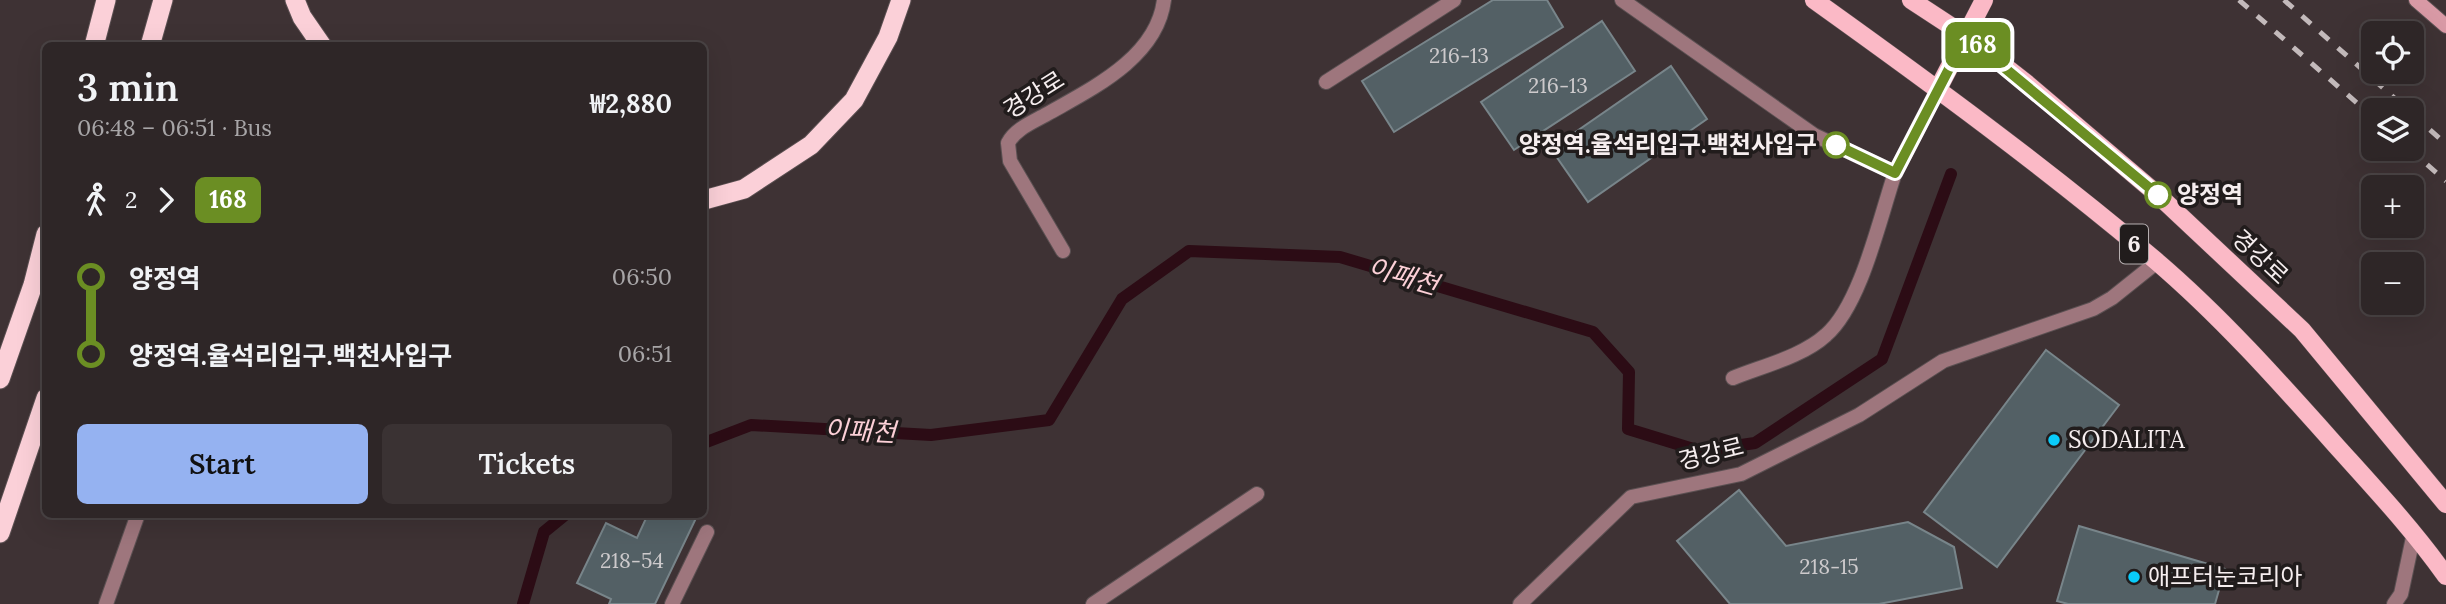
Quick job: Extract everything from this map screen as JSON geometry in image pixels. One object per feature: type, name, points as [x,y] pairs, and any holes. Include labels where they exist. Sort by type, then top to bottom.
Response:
[{"type":"highway","points":[[95,42],[106,0]]},
{"type":"highway","points":[[151,42],[163,0]]},
{"type":"highway","points":[[295,0],[319,42]]},
{"type":"highway","points":[[707,199],[744,189],[811,145],[855,100],[888,37],[901,0]]},
{"type":"highway","points":[[0,379],[33,285],[42,250]]},
{"type":"highway","points":[[0,533],[42,410]]},
{"type":"main road","name":"6","points":[[1814,0],[1938,89],[2157,262],[2257,359],[2414,533],[2446,576]]},
{"type":"main road","name":"경강로","points":[[1911,0],[1966,36],[2158,195],[2302,330],[2446,504]]},
{"type":"main road","points":[[1938,89],[1984,0]]},
{"type":"main road","points":[[2416,0],[2446,26]]},
{"type":"street","name":"경강로","points":[[1063,251],[1010,161],[1008,143],[1022,129],[1098,85],[1128,63],[1158,23],[1164,0]]},
{"type":"street","points":[[1326,82],[1454,0]]},
{"type":"street","points":[[1622,0],[1814,135],[1895,173]]},
{"type":"street","points":[[1733,378],[1807,348],[1826,336],[1838,322],[1849,305],[1858,282],[1895,173],[1938,89]]},
{"type":"street","name":"경강로","points":[[1520,604],[1632,497],[1709,483],[1768,463],[1859,415],[1943,361],[2093,309],[2112,298],[2157,262]]},
{"type":"street","points":[[1093,604],[1257,494]]},
{"type":"street","points":[[106,604],[137,518]]},
{"type":"street","points":[[672,604],[707,532]]},
{"type":"street","points":[[2394,604],[2401,594],[2414,533]]},
{"type":"building","points":[[1493,0],[1547,0],[1563,27],[1394,132],[1362,81]]},
{"type":"building","points":[[1602,21],[1635,71],[1514,150],[1481,102]]},
{"type":"building","points":[[1671,66],[1707,119],[1588,202],[1551,149]]},
{"type":"building","points":[[2046,350],[2119,405],[1997,567],[1924,512]]},
{"type":"building","points":[[1739,490],[1786,546],[1908,522],[1954,547],[1962,588],[1879,604],[1730,604],[1677,541]]},
{"type":"building","points":[[646,518],[696,518],[655,604],[609,604],[611,599],[577,583],[606,523],[637,538]]},
{"type":"building","points":[[2079,526],[2225,569],[2215,604],[2068,604],[2057,601]]},
{"type":"waterway","name":"이패천","points":[[707,442],[751,425],[931,435],[1049,420],[1122,299],[1189,251],[1340,257],[1593,332],[1629,372],[1628,429],[1700,451],[1755,443],[1882,359],[1951,174]]},
{"type":"waterway","name":"이패천","points":[[523,604],[544,532],[561,518]]},
{"type":"railway","points":[[2239,0],[2361,107]]},
{"type":"railway","points":[[2284,0],[2394,98]]},
{"type":"railway","points":[[2424,125],[2446,144]]},
{"type":"railway","points":[[2423,161],[2446,181]]},
{"type":"bus line","name":"168","points":[[1836,145],[1895,173],[1966,36],[2025,82],[2158,195]]},
{"type":"place","name":"양정역.율석리입구.백천사입구","points":[[1836,145]]},
{"type":"place","name":"양정역","points":[[2158,195]]},
{"type":"place","name":"SODALITA","points":[[2054,440]]},
{"type":"place","name":"애프터눈코리아","points":[[2134,577]]}]
